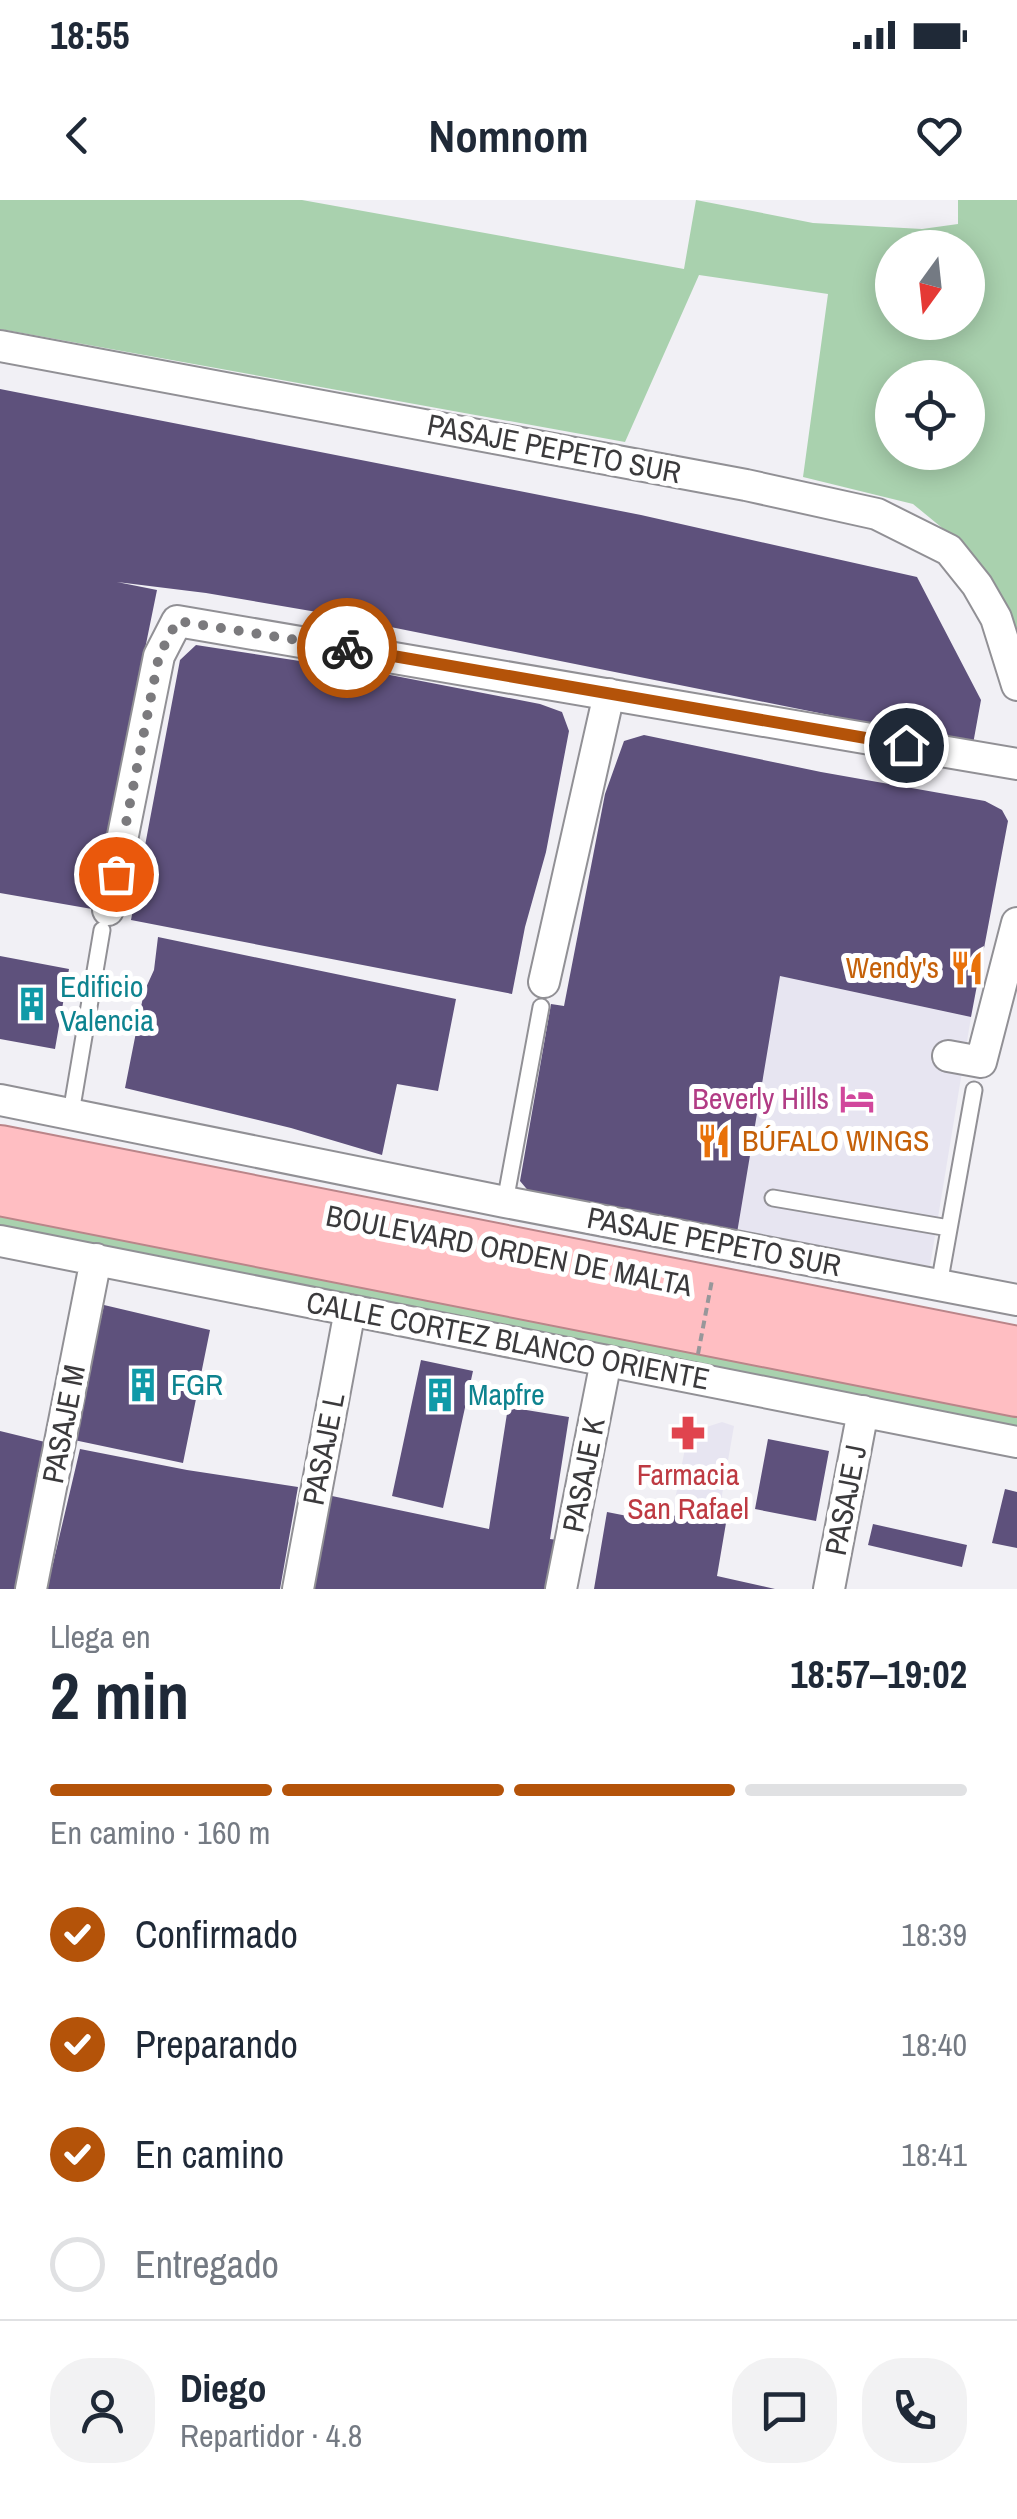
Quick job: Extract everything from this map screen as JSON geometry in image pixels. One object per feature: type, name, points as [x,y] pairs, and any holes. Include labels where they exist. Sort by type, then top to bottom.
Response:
[{"type":"highway","name":"BOULEVARD ORDEN DE MALTA","points":[[0,1151],[1017,1352]]},
{"type":"highway","name":"BOULEVARD ORDEN DE MALTA","points":[[0,1190],[1017,1390]]},
{"type":"street","name":"PASAJE PEPETO SUR","points":[[0,346],[746,485],[876,514],[949,550],[977,584],[996,618],[1017,685]]},
{"type":"street","points":[[105,920],[159,656],[177,621],[1017,764]]},
{"type":"street","points":[[543,994],[609,694]]},
{"type":"street","points":[[948,1056],[985,1072],[1017,923]]},
{"type":"street","name":"PASAJE PEPETO SUR","points":[[0,1100],[1017,1300]]},
{"type":"street","name":"CALLE CORTEZ BLANCO ORIENTE","points":[[0,1241],[1017,1442]]},
{"type":"street","name":"PASAJE M","points":[[31,1589],[96,1259]]},
{"type":"street","name":"PASAJE L","points":[[298,1589],[350,1310]]},
{"type":"street","name":"PASAJE K","points":[[561,1589],[606,1361]]},
{"type":"street","name":"PASAJE J","points":[[829,1589],[863,1412]]},
{"type":"lane","points":[[71,1113],[105,920]]},
{"type":"lane","points":[[505,1202],[543,994]]},
{"type":"lane","points":[[939,1285],[985,1072]]},
{"type":"lane","points":[[773,1198],[950,1228]]},
{"type":"path","points":[[698,1354],[712,1280]]},
{"type":"shaded area","name":"Beverly Hills","points":[[780,976],[971,1017],[930,1266],[736,1239]]},
{"type":"shaded area","points":[[722,1422],[734,1426],[718,1518],[673,1510],[688,1433]]},
{"type":"green space","points":[[0,200],[302,200],[684,269],[696,200],[813,223],[922,229],[958,224],[958,200],[1017,200],[1017,631],[990,580],[963,545],[913,504],[803,477],[828,294],[699,275],[625,442],[0,329]]},
{"type":"green space","points":[[0,1214],[1017,1414],[1017,1436],[0,1237]]},
{"type":"building","points":[[0,389],[641,515],[917,577],[981,700],[973,744],[311,611],[117,582],[157,590],[92,909],[0,893]]},
{"type":"building","points":[[196,645],[385,674],[540,704],[562,712],[569,731],[546,852],[512,994],[131,920],[180,660]]},
{"type":"building","points":[[644,735],[985,801],[1002,810],[1008,821],[971,1017],[780,976],[736,1239],[536,1200],[520,1181],[551,1004],[564,1006],[605,794],[624,741]]},
{"type":"building","points":[[158,937],[456,999],[438,1091],[397,1084],[382,1155],[291,1128],[125,1088],[144,992],[154,970]]},
{"type":"building","name":"Edificio Valencia","points":[[0,956],[69,969],[55,1049],[0,1039]]},
{"type":"building","name":"FGR","points":[[104,1305],[210,1330],[183,1463],[74,1440]]},
{"type":"building","points":[[421,1360],[473,1371],[443,1508],[392,1496]]},
{"type":"building","points":[[508,1407],[569,1417],[550,1539],[558,1540],[550,1589],[311,1589],[332,1496],[489,1529]]},
{"type":"building","points":[[0,1431],[45,1442],[36,1502],[15,1589],[0,1589]]},
{"type":"building","points":[[768,1439],[829,1451],[816,1521],[755,1509]]},
{"type":"building","points":[[80,1449],[298,1487],[280,1589],[47,1589]]},
{"type":"building","points":[[1005,1489],[1017,1492],[1017,1548],[992,1543]]},
{"type":"building","points":[[607,1512],[668,1524],[670,1515],[726,1523],[717,1576],[775,1589],[594,1589]]},
{"type":"building","points":[[873,1524],[967,1545],[962,1567],[868,1545]]},
{"type":"way so far","points":[[116,874],[159,656],[177,621],[347,648]]},
{"type":"place","name":"Wendy's","points":[[967,968]]},
{"type":"place","name":"Edificio Valencia","points":[[32,1004]]},
{"type":"place","name":"Beverly Hills","points":[[857,1099]]},
{"type":"place","name":"BÚFALO WINGS","points":[[714,1141]]},
{"type":"place","name":"FGR","points":[[143,1385]]},
{"type":"place","name":"Mapfre","points":[[440,1395]]},
{"type":"place","name":"Farmacia San Rafael","points":[[688,1433]]},
{"type":"route","points":[[347,648],[906,745]]}]
